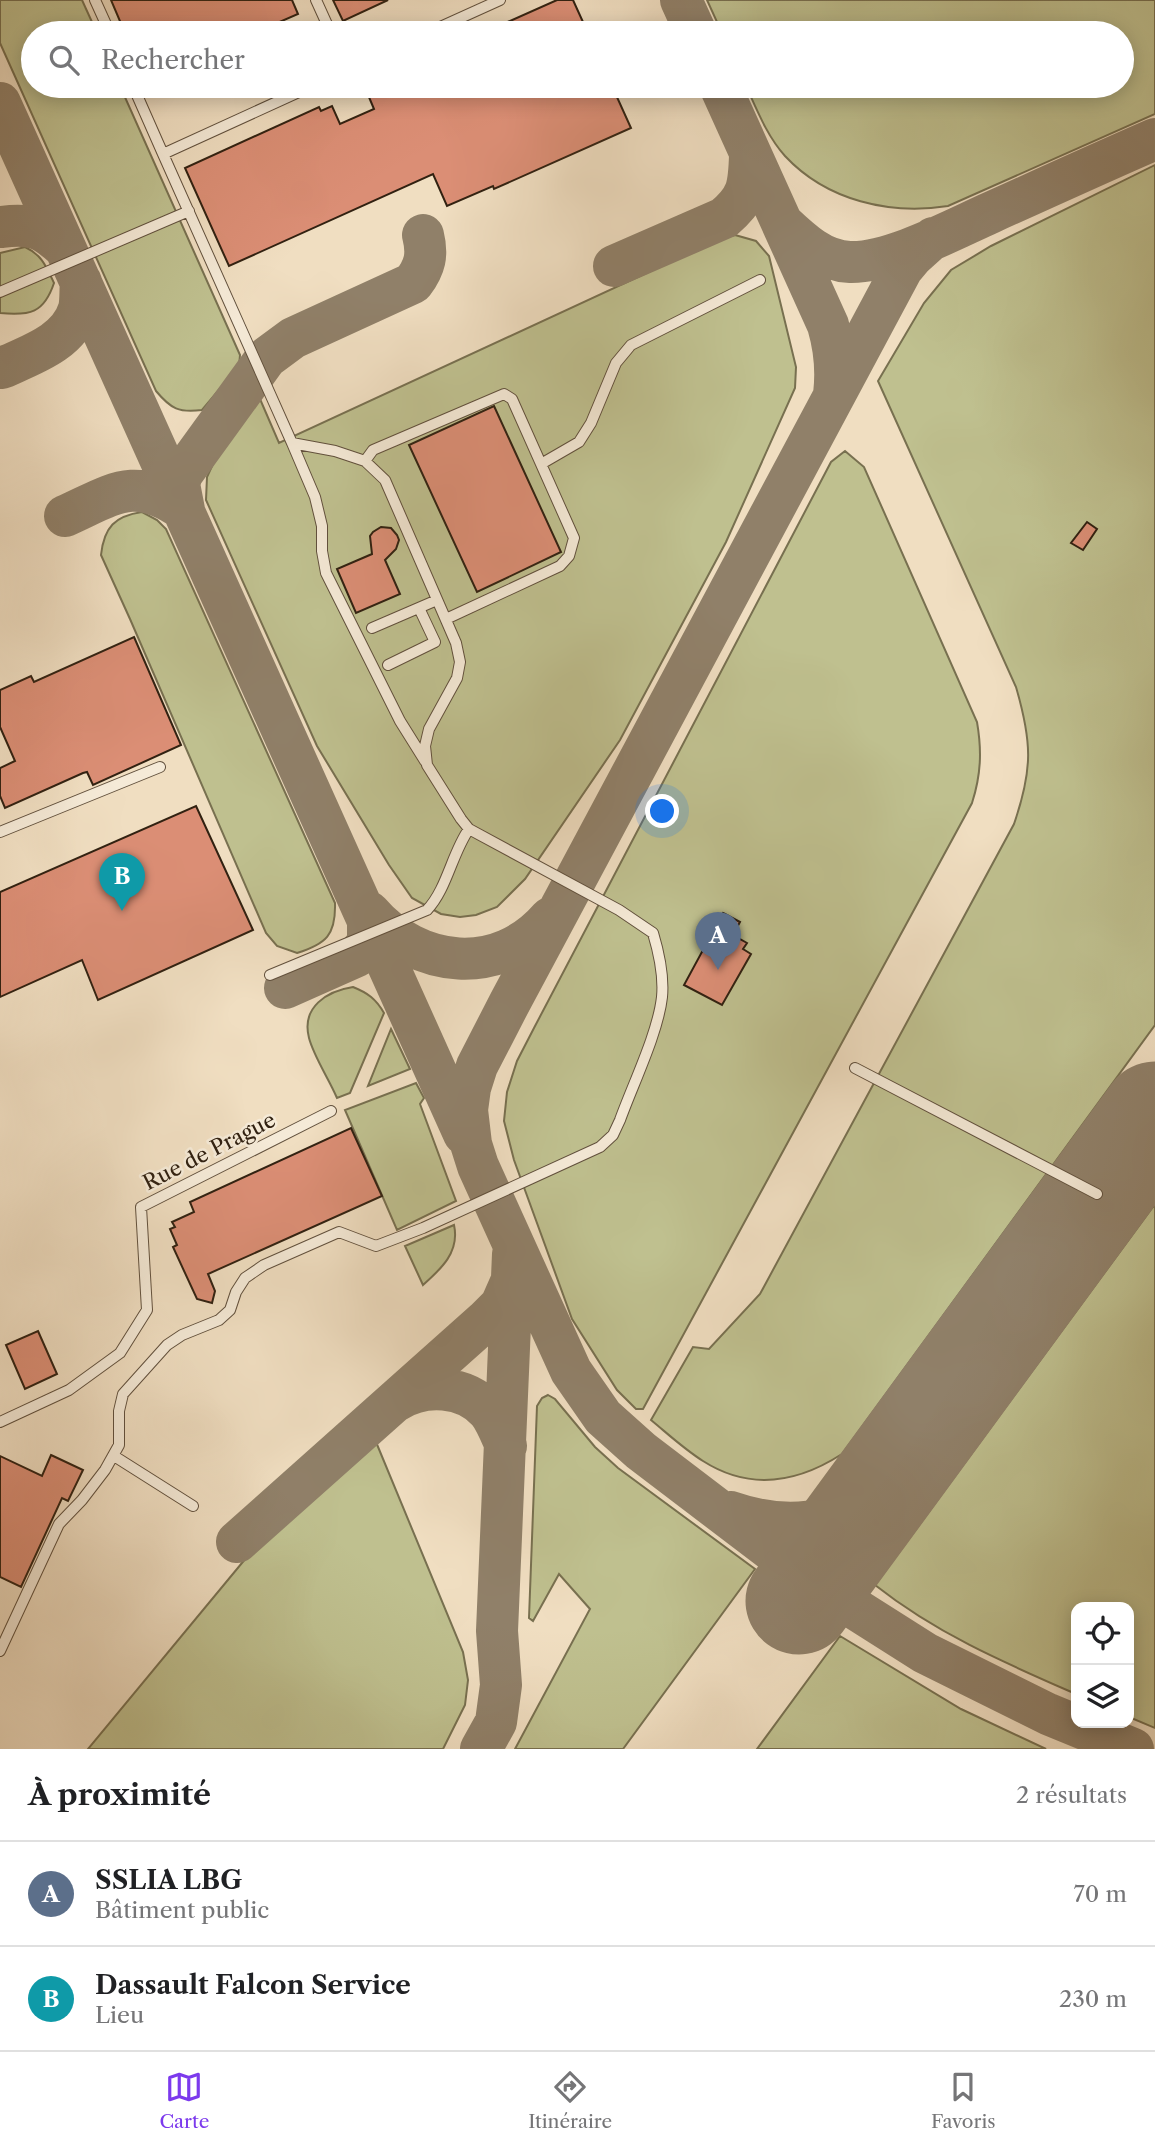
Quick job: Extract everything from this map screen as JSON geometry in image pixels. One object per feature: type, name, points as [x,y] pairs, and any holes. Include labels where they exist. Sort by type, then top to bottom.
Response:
[{"type":"lane","points":[[95,0],[105,21]]},
{"type":"lane","points":[[316,0],[326,21]]},
{"type":"lane","points":[[454,21],[500,0]]},
{"type":"lane","points":[[0,1651],[59,1524],[82,1500],[114,1456],[119,1445],[119,1411],[123,1394],[167,1345],[181,1335],[219,1320],[230,1310],[236,1292],[245,1278],[264,1265],[338,1232],[376,1246],[423,1228],[600,1147],[613,1135],[659,1014],[662,994],[653,933],[619,910],[470,828],[461,819],[400,721],[327,573],[322,551],[322,527],[315,498],[138,98]]},
{"type":"lane","points":[[163,154],[286,98]]},
{"type":"lane","points":[[0,292],[189,211]]},
{"type":"lane","points":[[541,464],[579,442],[591,423],[616,363],[631,345],[760,280]]},
{"type":"lane","points":[[365,461],[373,450],[504,394],[512,399],[574,538],[569,556],[560,566],[446,619]]},
{"type":"lane","points":[[292,443],[335,451],[365,461],[384,480],[446,619],[460,662],[457,678],[429,729],[425,746],[427,765]]},
{"type":"lane","points":[[372,628],[437,600]]},
{"type":"lane","points":[[388,665],[436,642],[419,608]]},
{"type":"lane","points":[[1,828],[160,767]]},
{"type":"lane","points":[[270,975],[427,910],[434,902],[459,844],[470,828]]},
{"type":"lane","points":[[855,1068],[1097,1194]]},
{"type":"lane","name":"Rue de Prague","points":[[0,1422],[69,1390],[120,1353],[147,1310],[141,1207],[331,1111]]},
{"type":"lane","points":[[114,1456],[193,1506]]},
{"type":"green space","points":[[0,0],[82,0],[92,21],[21,21],[21,90],[0,43]]},
{"type":"green space","points":[[707,0],[1155,0],[1155,114],[948,206],[882,206],[840,194],[802,171],[779,148],[751,98],[1134,98],[1134,21],[717,21]]},
{"type":"green space","points":[[25,98],[125,98],[240,355],[239,366],[202,410],[187,411],[176,408],[156,391]]},
{"type":"green space","points":[[1155,165],[1155,1025],[842,1454],[808,1472],[791,1477],[756,1480],[738,1477],[703,1461],[651,1420],[693,1347],[709,1349],[760,1294],[1014,824],[1025,787],[1027,740],[1016,687],[878,381],[924,303],[951,270],[991,246]]},
{"type":"green space","points":[[735,235],[756,241],[769,256],[796,367],[795,388],[726,542],[620,740],[525,879],[497,907],[476,915],[460,917],[441,914],[412,898],[317,746],[206,500],[207,477],[219,451],[260,399],[279,443],[720,239]]},
{"type":"green space","points":[[25,247],[40,257],[54,283],[46,301],[34,310],[20,314],[0,313],[0,253]]},
{"type":"green space","points":[[845,451],[864,467],[977,722],[980,753],[977,783],[972,803],[643,1409],[636,1409],[617,1390],[572,1319],[514,1160],[504,1121],[507,1092],[517,1061],[831,462]]},
{"type":"green space","points":[[142,512],[157,520],[166,529],[335,903],[331,931],[322,942],[307,950],[297,953],[277,946],[266,933],[101,555],[105,537],[112,524],[125,516]]},
{"type":"green space","points":[[353,987],[371,997],[384,1013],[350,1093],[337,1098],[311,1045],[309,1018],[318,1002],[334,992]]},
{"type":"green space","points":[[391,1029],[410,1069],[368,1086]]},
{"type":"green space","points":[[416,1083],[424,1098],[420,1104],[456,1201],[397,1230],[345,1110]]},
{"type":"green space","points":[[1155,1204],[1155,1728],[1134,1719],[1134,1602],[1071,1602],[1071,1692],[947,1633],[875,1585]]},
{"type":"green space","points":[[454,1225],[452,1252],[423,1285],[405,1246]]},
{"type":"green space","points":[[548,1395],[555,1399],[595,1447],[618,1468],[755,1569],[623,1749],[515,1749],[590,1609],[559,1574],[533,1621],[529,1618],[537,1406],[542,1398]]},
{"type":"green space","points":[[376,1442],[463,1652],[468,1680],[465,1705],[443,1749],[88,1749],[251,1552]]},
{"type":"green space","points":[[840,1636],[961,1709],[1046,1749],[757,1749]]},
{"type":"building","points":[[111,0],[292,0],[298,14],[282,21],[120,21]]},
{"type":"building","points":[[333,0],[388,0],[343,21]]},
{"type":"building","points":[[557,0],[573,0],[583,21],[510,21]]},
{"type":"building","points":[[369,98],[617,98],[631,128],[494,189],[493,186],[447,206],[433,174],[229,266],[185,168],[319,107],[321,111],[332,106],[340,124],[374,109]]},
{"type":"building","points":[[494,406],[561,552],[477,592],[409,445]]},
{"type":"building","points":[[1087,522],[1097,529],[1083,550],[1071,543]]},
{"type":"building","points":[[381,527],[391,528],[399,540],[396,549],[385,560],[400,594],[356,613],[337,569],[372,554],[370,536]]},
{"type":"building","points":[[134,637],[181,745],[93,785],[87,772],[83,773],[5,808],[0,796],[0,768],[15,761],[0,727],[0,690],[31,676],[34,682]]},
{"type":"building","points":[[196,806],[253,930],[98,1000],[82,960],[0,997],[0,892]]},
{"type":"building","points":[[723,913],[740,922],[733,935],[747,943],[743,949],[751,954],[722,1005],[684,985]]},
{"type":"building","points":[[351,1128],[382,1196],[208,1274],[215,1291],[212,1303],[197,1299],[173,1247],[177,1245],[170,1229],[175,1227],[172,1222],[194,1212],[190,1202]]},
{"type":"building","points":[[38,1331],[57,1374],[25,1389],[6,1345]]},
{"type":"building","points":[[51,1455],[83,1470],[68,1501],[62,1498],[21,1587],[0,1577],[0,1456],[42,1476]]},
{"type":"taxiway","points":[[681,0],[691,21]]},
{"type":"taxiway","points":[[725,98],[828,325],[835,360],[834,395]]},
{"type":"taxiway","points":[[0,103],[464,1134]]},
{"type":"taxiway","points":[[782,223],[804,243],[830,258],[850,262],[884,257],[940,236],[1155,139]]},
{"type":"taxiway","points":[[614,266],[724,218],[746,191],[750,156]]},
{"type":"taxiway","points":[[2,227],[21,226],[36,229],[65,248]]},
{"type":"taxiway","points":[[184,510],[179,484],[182,474],[266,358],[293,338],[413,283],[424,260],[423,235]]},
{"type":"taxiway","points":[[933,238],[902,269],[477,1066],[467,1110],[471,1144],[478,1166],[571,1371],[603,1417],[641,1451],[813,1582],[925,1653],[1048,1714],[1133,1749]]},
{"type":"taxiway","points":[[2,368],[36,353],[67,331],[79,309],[81,282]]},
{"type":"taxiway","points":[[65,516],[111,495],[137,491],[167,499],[184,510]]},
{"type":"taxiway","points":[[369,912],[389,931],[411,945],[434,955],[459,958],[483,957],[507,950],[530,937],[550,918]]},
{"type":"taxiway","points":[[285,988],[357,956],[368,943],[368,917]]},
{"type":"taxiway","points":[[481,1749],[496,1722],[501,1685],[497,1631],[513,1254]]},
{"type":"taxiway","points":[[237,1542],[485,1321],[501,1305],[512,1280]]},
{"type":"taxiway","points":[[396,1401],[407,1395],[431,1389],[468,1396],[488,1411],[506,1446]]},
{"type":"taxiway","points":[[731,1512],[771,1522],[809,1522],[845,1511],[880,1490]]},
{"type":"runway","points":[[799,1601],[1155,1115]]},
{"type":"place","name":"Dassault Falcon Service","points":[[122,911]]},
{"type":"place","name":"SSLIA LBG","points":[[718,970]]}]
